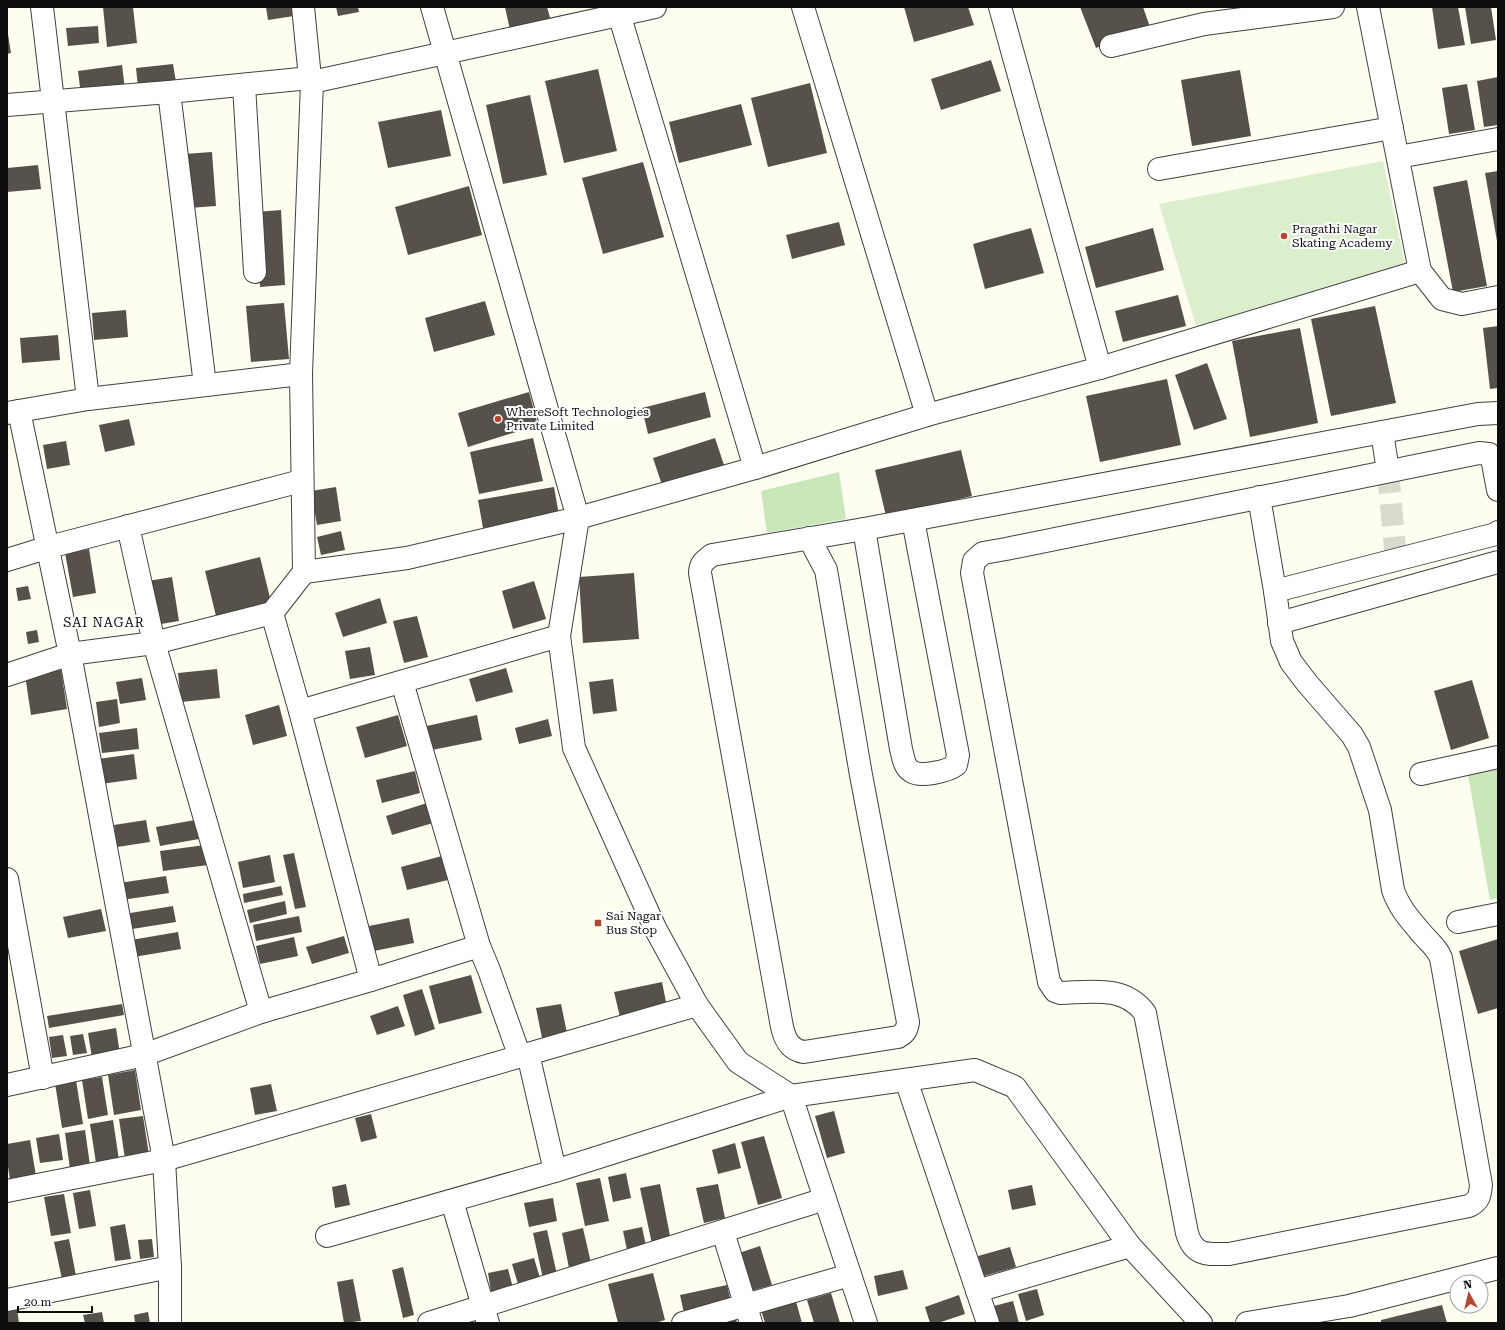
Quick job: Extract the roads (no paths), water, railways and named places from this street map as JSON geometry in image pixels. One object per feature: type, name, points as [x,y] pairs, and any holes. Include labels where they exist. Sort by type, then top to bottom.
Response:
[{"type":"street","points":[[42,7],[88,398]]},
{"type":"street","points":[[7,675],[70,654],[154,643],[272,614],[304,572],[300,374],[311,80],[303,7]]},
{"type":"street","points":[[432,7],[578,518],[559,636],[574,748],[655,928],[697,1005],[738,1062],[791,1096],[866,1323]]},
{"type":"street","points":[[7,105],[311,80],[445,53],[618,11],[655,7]]},
{"type":"street","points":[[803,7],[926,415]]},
{"type":"street","points":[[1000,7],[1100,368]]},
{"type":"street","points":[[1111,46],[1204,24],[1333,7]]},
{"type":"street","points":[[1368,7],[1420,271],[1442,299],[1462,304],[1498,297]]},
{"type":"street","points":[[618,11],[755,468]]},
{"type":"street","points":[[244,85],[255,272]]},
{"type":"street","points":[[169,92],[206,385]]},
{"type":"street","points":[[1159,169],[1392,128]]},
{"type":"street","points":[[1398,157],[1498,139]]},
{"type":"street","points":[[304,572],[407,558],[578,518],[755,468],[926,415],[1100,368],[1420,271]]},
{"type":"street","points":[[170,1323],[170,1267],[164,1160],[70,654],[48,547],[13,412],[88,398],[300,374]]},
{"type":"street","points":[[816,537],[826,570],[861,775],[908,1022],[907,1029],[904,1034],[898,1037],[804,1052],[792,1048],[784,1037],[700,573],[700,565],[704,560],[712,556],[816,537],[913,520],[1478,414],[1498,413]]},
{"type":"street","points":[[1382,432],[1388,471]]},
{"type":"street","points":[[1259,497],[1282,641],[1291,662],[1352,735],[1359,747],[1380,810],[1393,890],[1404,914],[1438,950],[1441,958],[1481,1185],[1480,1196],[1476,1203],[1469,1206],[1229,1254],[1209,1254],[1200,1252],[1194,1247],[1188,1238],[1145,1013],[1136,1003],[1112,992],[1061,993],[1055,991],[1048,982],[972,567],[974,561],[984,553],[1259,497],[1484,452],[1489,454],[1492,458],[1498,490]]},
{"type":"street","points":[[7,560],[48,547],[301,481]]},
{"type":"street","points":[[864,529],[904,761],[911,772],[918,774],[941,771],[950,769],[956,765],[958,755],[913,520]]},
{"type":"street","points":[[128,526],[154,643],[261,1012]]},
{"type":"street","points":[[1275,591],[1496,534],[1498,532]]},
{"type":"street","points":[[1396,560],[1404,589]]},
{"type":"street","points":[[1280,623],[1498,562]]},
{"type":"street","points":[[272,614],[300,711],[370,980]]},
{"type":"street","points":[[300,711],[559,636]]},
{"type":"street","points":[[402,682],[479,946],[524,1056],[555,1171]]},
{"type":"street","points":[[1421,774],[1498,757]]},
{"type":"street","points":[[7,878],[43,1078]]},
{"type":"street","points":[[1458,922],[1498,914]]},
{"type":"street","points":[[7,1084],[43,1078],[144,1055],[261,1012],[479,946]]},
{"type":"street","points":[[7,1191],[164,1160],[697,1005]]},
{"type":"street","points":[[327,1236],[555,1171],[791,1096],[976,1070],[1015,1087],[1130,1246],[1201,1323]]},
{"type":"street","points":[[906,1080],[988,1323]]},
{"type":"street","points":[[429,1323],[485,1315],[723,1232],[825,1199]]},
{"type":"street","points":[[452,1201],[485,1315]]},
{"type":"street","points":[[723,1232],[748,1314]]},
{"type":"street","points":[[977,1291],[1130,1246]]},
{"type":"street","points":[[7,1300],[170,1267]]},
{"type":"street","points":[[1247,1323],[1351,1314],[1498,1268]]},
{"type":"street","points":[[682,1323],[748,1314],[850,1275]]},
{"type":"tunnel","points":[[1388,471],[1396,560]]},
{"type":"place","name":"Pragathi Nagar Skating Academy","points":[[1284,236]]},
{"type":"place","name":"WhereSoft Technologies Private Limited","points":[[498,419]]},
{"type":"place","name":"Sai Nagar Bus Stop","points":[[598,923]]},
{"type":"district","name":"SAI NAGAR","points":[[104,622]]}]
